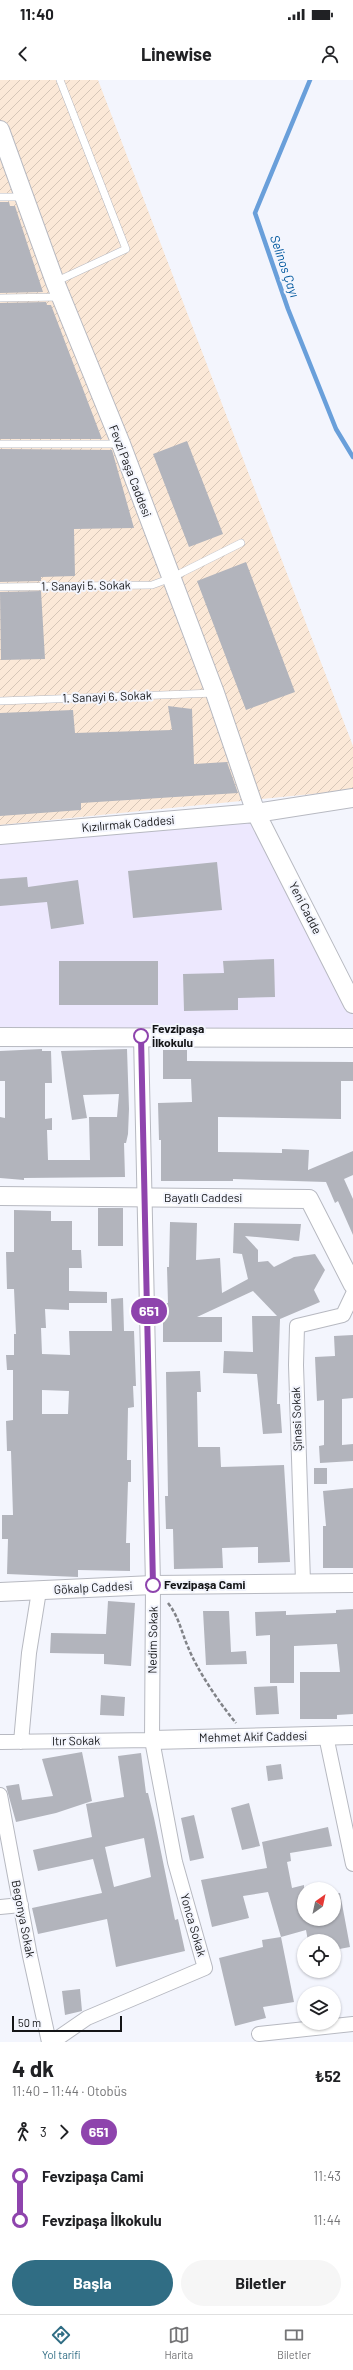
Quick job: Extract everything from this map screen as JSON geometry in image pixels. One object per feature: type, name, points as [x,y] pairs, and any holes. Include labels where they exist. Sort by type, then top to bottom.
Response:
[{"type":"street","name":"Fevzi Paşa Caddesi","points":[[1,135],[58,289],[121,444],[215,693],[256,812]]},
{"type":"street","name":"Kızılırmak Caddesi","points":[[0,835],[256,812],[353,798]]},
{"type":"street","name":"Yeni Cadde","points":[[256,812],[353,1004]]},
{"type":"street","points":[[0,1037],[141,1036],[353,1038]]},
{"type":"street","name":"Nedim Sokak","points":[[141,1036],[154,1585],[152,1740]]},
{"type":"street","name":"Bayatlı Caddesi","points":[[0,1196],[309,1199],[353,1285]]},
{"type":"street","name":"Şinasi Sokak","points":[[303,1582],[296,1365],[297,1326],[343,1315],[353,1294]]},
{"type":"street","name":"Gökalp Caddesi","points":[[0,1592],[154,1585],[303,1582],[353,1584]]},
{"type":"street","points":[[22,1742],[29,1653],[39,1591]]},
{"type":"street","points":[[326,1736],[348,1816],[353,1864]]},
{"type":"street","name":"Mehmet Akif Caddesi","points":[[152,1740],[353,1736]]},
{"type":"street","name":"Itır Sokak","points":[[0,1742],[152,1740]]},
{"type":"street","name":"Yonca Sokak","points":[[56,2042],[58,2038],[87,2018],[205,1968],[175,1862],[152,1740]]},
{"type":"street","name":"Begonya Sokak","points":[[0,1795],[49,2042]]},
{"type":"street","points":[[0,1906],[21,1905]]},
{"type":"street","points":[[259,2034],[353,2024]]},
{"type":"lane","points":[[0,298],[58,289],[126,249],[60,80]]},
{"type":"lane","points":[[0,197],[25,197]]},
{"type":"lane","points":[[0,444],[121,444]]},
{"type":"lane","name":"1. Sanayi 5. Sokak","points":[[0,587],[152,585],[171,578],[241,543]]},
{"type":"lane","name":"1. Sanayi 6. Sokak","points":[[0,701],[215,693]]},
{"type":"path","points":[[154,1585],[177,1614],[188,1648],[218,1697],[235,1721],[250,1737]]},
{"type":"shaded area","points":[[0,80],[98,80],[353,746],[353,790],[0,825]]},
{"type":"shaded area","points":[[256,813],[353,1004],[353,1038],[0,1037],[0,835]]},
{"type":"building","points":[[0,202],[9,202],[10,206],[15,206],[43,292],[0,293]]},
{"type":"building","points":[[46,302],[47,305],[51,305],[102,439],[0,439],[0,303]]},
{"type":"building","points":[[187,441],[223,534],[189,547],[153,454]]},
{"type":"building","points":[[0,449],[112,450],[134,528],[74,529],[75,576],[41,577],[41,581],[0,582]]},
{"type":"building","points":[[246,562],[295,692],[246,710],[197,581]]},
{"type":"building","points":[[41,591],[45,659],[1,660],[0,592]]},
{"type":"building","points":[[168,706],[192,709],[194,764],[227,762],[238,793],[81,803],[81,810],[0,816],[0,713],[73,710],[75,733],[172,730]]},
{"type":"building","points":[[217,862],[222,910],[133,918],[128,871]]},
{"type":"building","points":[[27,877],[28,887],[78,880],[84,924],[51,929],[47,902],[0,906],[0,879]]},
{"type":"building","points":[[274,959],[275,997],[238,998],[238,1010],[184,1011],[183,974],[224,973],[223,961]]},
{"type":"building","points":[[59,961],[158,961],[158,1005],[59,1005]]},
{"type":"building","points":[[42,1049],[42,1051],[51,1051],[52,1083],[45,1083],[45,1119],[52,1118],[52,1130],[47,1130],[48,1160],[90,1160],[89,1117],[117,1117],[119,1094],[83,1095],[87,1118],[72,1120],[61,1051],[127,1049],[129,1109],[128,1134],[126,1143],[124,1143],[125,1177],[24,1178],[24,1180],[0,1178],[0,1117],[5,1118],[5,1081],[0,1081],[0,1051]]},
{"type":"building","points":[[163,1050],[187,1050],[187,1061],[353,1062],[353,1081],[341,1081],[341,1119],[218,1117],[218,1152],[282,1153],[282,1149],[309,1150],[308,1170],[353,1151],[353,1175],[344,1179],[353,1199],[353,1235],[338,1201],[335,1203],[326,1182],[233,1179],[233,1181],[161,1181],[161,1140],[159,1140],[158,1103],[192,1102],[191,1079],[163,1079]]},
{"type":"building","points":[[98,1208],[123,1208],[123,1246],[98,1246]]},
{"type":"building","points":[[14,1210],[51,1211],[51,1221],[72,1221],[72,1250],[81,1250],[82,1268],[69,1268],[69,1291],[107,1292],[107,1303],[69,1303],[69,1310],[45,1309],[46,1328],[41,1328],[42,1354],[70,1355],[69,1331],[112,1331],[111,1299],[123,1298],[124,1331],[134,1331],[136,1386],[133,1386],[134,1407],[128,1408],[127,1460],[131,1460],[131,1482],[128,1482],[126,1543],[130,1543],[130,1571],[78,1570],[78,1577],[7,1574],[8,1539],[2,1539],[2,1515],[13,1515],[11,1451],[7,1451],[6,1421],[13,1420],[13,1370],[7,1370],[6,1355],[14,1355],[14,1334],[16,1334],[14,1289],[7,1289],[6,1252],[14,1252]],"holes":[[[42,1390],[69,1391],[68,1414],[42,1414]]]},
{"type":"building","points":[[170,1222],[197,1223],[196,1260],[220,1258],[222,1293],[248,1279],[242,1254],[233,1253],[234,1223],[301,1224],[299,1241],[245,1236],[258,1250],[258,1262],[268,1261],[274,1267],[294,1257],[315,1254],[325,1270],[314,1290],[320,1302],[280,1319],[277,1404],[280,1404],[282,1433],[263,1434],[257,1374],[223,1373],[224,1351],[253,1352],[252,1316],[277,1316],[253,1291],[197,1317],[222,1317],[222,1342],[163,1342],[163,1303],[168,1303],[167,1267],[169,1267]]},
{"type":"building","points":[[353,1335],[353,1398],[342,1399],[342,1445],[353,1444],[353,1461],[320,1463],[319,1446],[324,1445],[324,1400],[317,1401],[315,1357],[335,1356],[334,1336]]},
{"type":"building","points":[[200,1371],[201,1392],[197,1392],[198,1447],[220,1447],[221,1467],[284,1465],[290,1562],[258,1563],[258,1547],[222,1548],[223,1568],[174,1569],[173,1529],[166,1529],[165,1496],[168,1496],[166,1372]]},
{"type":"building","points":[[314,1468],[327,1468],[327,1484],[314,1484]]},
{"type":"building","points":[[353,1488],[353,1568],[323,1568],[323,1526],[326,1526],[323,1491]]},
{"type":"building","name":"Fevzipaşa Cami","points":[[108,1601],[135,1603],[131,1666],[104,1664],[104,1654],[50,1653],[51,1633],[106,1634]]},
{"type":"building","points":[[353,1609],[353,1714],[337,1715],[337,1719],[300,1719],[300,1672],[340,1672],[337,1644],[294,1646],[294,1683],[270,1683],[270,1635],[256,1636],[255,1612],[286,1611],[286,1615],[336,1613],[336,1610]]},
{"type":"building","points":[[203,1611],[229,1611],[231,1652],[246,1651],[247,1664],[206,1665]]},
{"type":"building","points":[[277,1686],[279,1714],[256,1715],[254,1687]]},
{"type":"building","points":[[101,1695],[125,1697],[124,1716],[100,1715]]},
{"type":"building","points":[[82,1752],[92,1801],[56,1813],[16,1822],[6,1786],[19,1784],[22,1800],[53,1796],[42,1759]]},
{"type":"building","points":[[141,1753],[146,1793],[148,1793],[154,1818],[175,1920],[178,1919],[185,1951],[116,1967],[107,1919],[38,1934],[32,1908],[102,1893],[93,1859],[38,1871],[33,1850],[92,1837],[86,1804],[124,1797],[118,1756]],"holes":[[[144,1838],[151,1877],[114,1887],[105,1847]]]},
{"type":"building","points":[[281,1764],[283,1779],[268,1781],[266,1766]]},
{"type":"building","points":[[249,1803],[260,1846],[242,1850],[231,1808]]},
{"type":"building","points":[[194,1815],[204,1858],[190,1861],[181,1818]]},
{"type":"building","points":[[328,1827],[332,1846],[290,1853],[291,1861],[287,1862],[292,1888],[297,1887],[297,1926],[341,1926],[341,1898],[350,1947],[341,1949],[341,1934],[307,1934],[306,1930],[281,1937],[268,1892],[243,1896],[249,1918],[212,1927],[201,1880],[267,1868],[262,1842]]},
{"type":"building","points":[[281,1937],[294,2002],[263,2007],[266,2018],[235,2026],[219,1958],[263,1947],[262,1940]]},
{"type":"building","points":[[80,1989],[82,2011],[65,2015],[62,1991]]},
{"type":"waterway","name":"Selinos Çayı","points":[[310,80],[255,213],[288,309],[336,429],[353,457]]},
{"type":"bus line","name":"651","points":[[141,1036],[146,1198],[153,1585]]},
{"type":"place","name":"Fevzipaşa İlkokulu","points":[[141,1036]]},
{"type":"place","name":"Fevzipaşa Cami","points":[[153,1585]]}]
